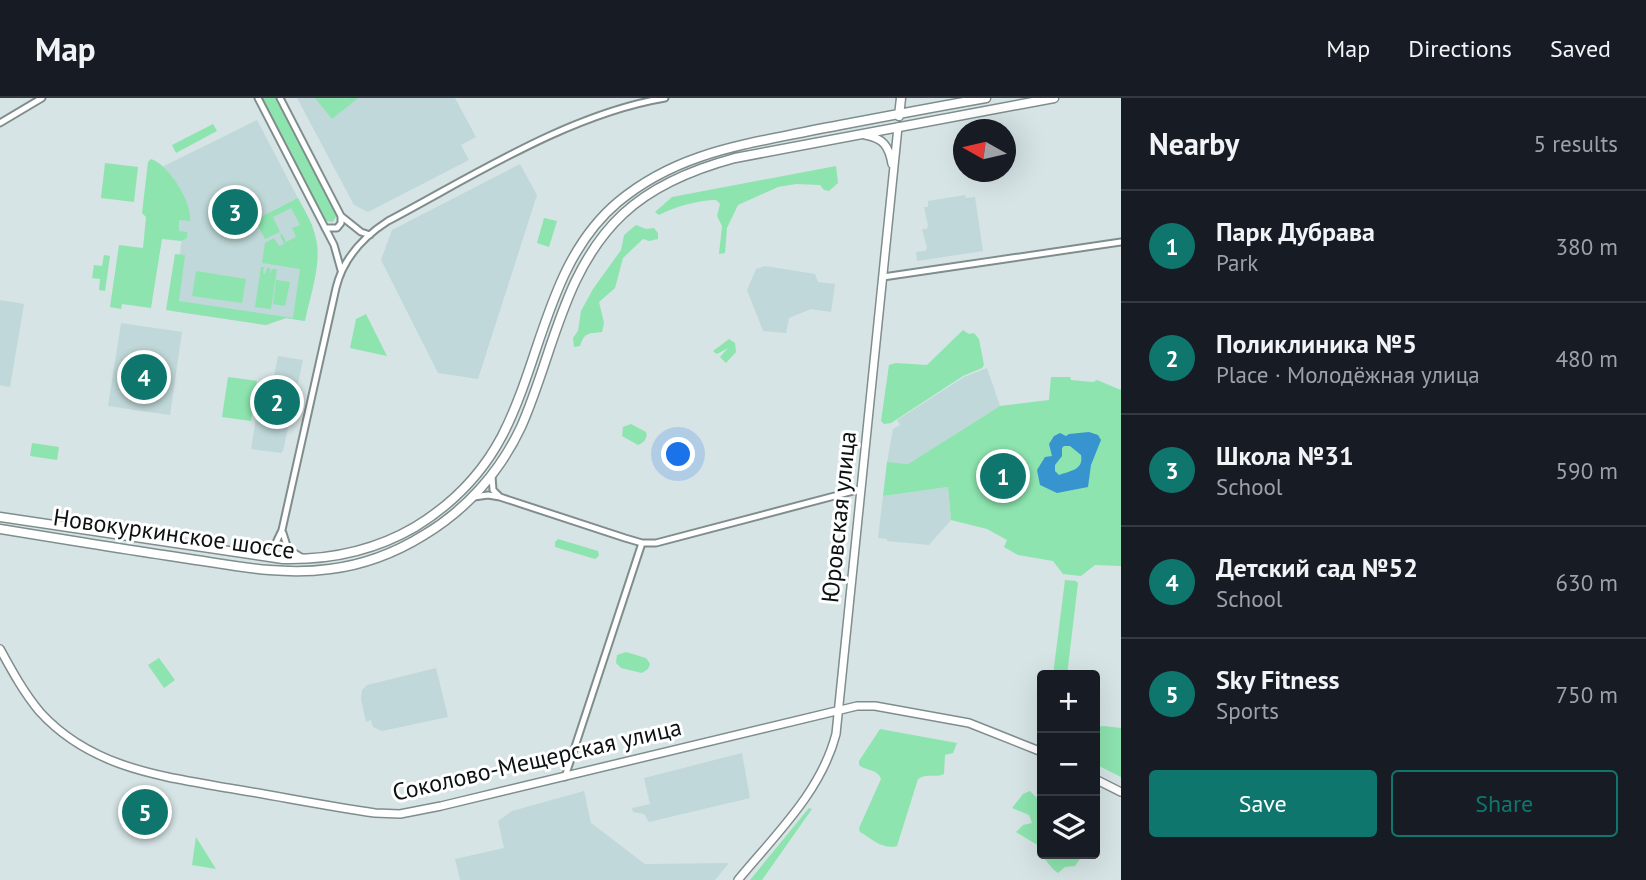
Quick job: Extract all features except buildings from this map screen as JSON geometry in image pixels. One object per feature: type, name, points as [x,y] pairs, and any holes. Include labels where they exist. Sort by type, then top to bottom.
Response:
[{"type":"main road","points":[[898,127],[901,98]]},
{"type":"main road","name":"Новокуркинское шоссе","points":[[0,517],[261,557],[309,560],[367,549],[397,537],[431,517],[455,497],[493,452],[509,423],[563,275],[581,245],[616,203],[669,168],[706,153],[986,98]]},
{"type":"main road","name":"Новокуркинское шоссе","points":[[0,529],[232,566],[310,571],[355,565],[391,553],[431,531],[471,499],[493,474],[520,428],[568,297],[589,255],[623,214],[672,180],[735,158],[1054,98]]},
{"type":"street","points":[[0,123],[42,98]]},
{"type":"street","points":[[258,98],[339,257],[341,270]]},
{"type":"street","points":[[280,98],[341,216],[361,232],[370,235]]},
{"type":"street","points":[[261,557],[273,548],[282,530],[341,270],[353,252],[388,221],[580,122],[625,106],[664,98]]},
{"type":"street","name":"Юровская улица","points":[[738,880],[818,779],[832,748],[839,709],[898,127]]},
{"type":"street","points":[[859,134],[876,137],[884,142],[890,153],[894,175]]},
{"type":"street","points":[[733,146],[740,151],[735,158]]},
{"type":"street","points":[[325,228],[337,228],[341,223],[341,216]]},
{"type":"street","points":[[883,277],[1121,242]]},
{"type":"street","points":[[556,292],[559,301],[568,297]]},
{"type":"street","points":[[509,423],[516,421],[520,428]]},
{"type":"street","points":[[493,474],[493,490],[500,497]]},
{"type":"street","points":[[471,499],[481,495],[500,497],[642,542],[656,543],[861,489]]},
{"type":"street","points":[[282,530],[288,549],[309,560]]},
{"type":"street","points":[[565,777],[642,542]]},
{"type":"street","name":"Соколово-Мещерская улица","points":[[0,649],[25,692],[54,725],[95,754],[143,772],[391,814],[428,809],[565,777],[839,709],[875,706],[961,722],[1037,750]]},
{"type":"street","points":[[1100,782],[1121,792]]},
{"type":"shaded area","points":[[297,98],[455,98],[476,137],[461,145],[469,160],[368,212],[354,205]]},
{"type":"shaded area","points":[[257,120],[312,225],[317,259],[305,321],[286,318],[266,325],[172,311],[182,237],[150,173]]},
{"type":"shaded area","points":[[520,164],[537,195],[478,379],[438,373],[381,260],[392,230]]},
{"type":"shaded area","points":[[965,195],[966,198],[975,197],[983,251],[917,261],[916,252],[925,251],[927,248],[922,229],[927,229],[928,225],[924,207],[928,207],[928,201]]},
{"type":"shaded area","points":[[765,266],[815,274],[818,282],[835,284],[831,312],[811,309],[789,318],[786,333],[763,331],[747,290],[756,269]]},
{"type":"shaded area","points":[[0,300],[24,304],[10,387],[0,385]]},
{"type":"shaded area","points":[[121,323],[182,332],[170,415],[108,406]]},
{"type":"shaded area","points":[[278,356],[303,360],[281,453],[251,449],[262,380],[273,381]]},
{"type":"shaded area","points":[[987,368],[1000,406],[908,464],[887,462],[893,429],[900,425],[897,420],[964,377]]},
{"type":"shaded area","points":[[948,487],[951,520],[929,545],[878,538],[883,496]]},
{"type":"shaded area","points":[[436,668],[448,717],[382,731],[373,727],[371,720],[366,722],[361,699],[362,690],[367,685]]},
{"type":"shaded area","points":[[742,753],[750,798],[649,822],[644,814],[633,812],[632,808],[650,804],[644,778]]},
{"type":"shaded area","points":[[584,791],[591,823],[645,864],[729,863],[715,880],[460,880],[455,859],[504,848],[498,821],[512,811]]},
{"type":"green space","points":[[262,98],[276,98],[337,215],[333,222],[325,221]]},
{"type":"green space","points":[[315,98],[358,98],[332,119]]},
{"type":"green space","points":[[213,124],[217,131],[176,153],[172,145]]},
{"type":"green space","points":[[151,159],[172,176],[188,204],[190,221],[179,220],[179,231],[187,232],[187,238],[181,241],[162,239],[151,308],[122,304],[121,309],[110,307],[119,245],[143,248],[146,217],[142,213],[148,162]]},
{"type":"green space","points":[[105,163],[138,167],[134,202],[101,198]]},
{"type":"green space","points":[[836,166],[838,183],[829,191],[820,185],[796,184],[778,187],[738,205],[727,228],[725,253],[719,254],[722,226],[717,216],[720,204],[716,200],[686,204],[659,215],[655,212],[672,197]]},
{"type":"green space","points":[[298,198],[313,228],[318,259],[305,321],[286,318],[266,325],[166,310],[175,254],[185,255],[179,301],[293,318],[300,269],[262,263],[265,243],[274,238],[279,246],[284,244],[280,235],[282,234],[286,242],[296,237],[292,228],[300,225],[291,208],[273,217],[280,232],[265,239],[255,220]]},
{"type":"green space","points":[[544,218],[557,221],[549,247],[537,243]]},
{"type":"green space","points":[[636,225],[646,229],[654,228],[658,239],[643,239],[623,258],[615,288],[599,302],[604,323],[602,332],[588,334],[580,346],[574,347],[573,338],[578,331],[581,311],[621,250],[624,235]]},
{"type":"green space","points":[[104,255],[110,256],[105,291],[99,290],[100,279],[92,278],[94,265],[102,266]]},
{"type":"green space","points":[[261,267],[264,267],[265,274],[267,268],[270,268],[270,274],[272,269],[277,269],[271,309],[255,307]]},
{"type":"green space","points":[[196,271],[246,279],[242,303],[192,296]]},
{"type":"green space","points":[[276,280],[290,282],[285,306],[273,304]]},
{"type":"green space","points":[[366,314],[387,356],[350,348],[356,319]]},
{"type":"green space","points":[[963,330],[969,334],[974,333],[979,339],[984,365],[982,368],[963,376],[891,423],[884,424],[881,421],[889,365],[927,365]]},
{"type":"green space","points":[[729,339],[735,343],[736,352],[726,363],[720,357],[728,348],[717,354],[713,351]]},
{"type":"green space","points":[[228,377],[257,381],[251,421],[222,417]]},
{"type":"green space","points":[[1051,377],[1070,377],[1071,380],[1093,382],[1097,380],[1121,390],[1121,566],[1095,565],[1081,576],[1063,574],[1053,561],[1018,555],[1004,547],[1007,540],[987,529],[951,520],[948,487],[883,496],[887,462],[908,464],[1000,406],[1049,400]]},
{"type":"green space","points":[[631,424],[646,432],[645,440],[638,445],[622,436],[623,427]]},
{"type":"green space","points":[[32,443],[59,447],[57,460],[30,456]]},
{"type":"green space","points":[[558,539],[598,551],[599,556],[595,559],[555,547]]},
{"type":"green space","points":[[1065,580],[1076,581],[1078,583],[1068,670],[1054,670]]},
{"type":"green space","points":[[626,652],[646,658],[650,664],[648,669],[642,673],[621,668],[616,663],[617,655]]},
{"type":"green space","points":[[159,658],[175,680],[164,688],[148,665]]},
{"type":"green space","points":[[1100,726],[1121,728],[1121,777],[1100,766]]},
{"type":"green space","points":[[880,729],[957,743],[953,753],[945,755],[944,774],[918,779],[897,846],[892,847],[878,843],[860,832],[859,828],[881,779],[877,773],[859,765],[859,761]]},
{"type":"green space","points":[[1030,791],[1037,798],[1037,845],[1016,832],[1023,825],[1032,823],[1029,815],[1012,808],[1023,794]]},
{"type":"green space","points":[[809,808],[812,809],[762,880],[750,880]]},
{"type":"green space","points":[[196,837],[216,869],[192,865]]},
{"type":"green space","points":[[1044,859],[1080,859],[1075,866],[1065,867],[1058,873]]},
{"type":"water","points":[[1089,432],[1098,435],[1101,440],[1091,465],[1088,487],[1057,493],[1040,485],[1037,470],[1045,457],[1052,456],[1049,444],[1054,436],[1060,433],[1066,436]],"holes":[[[1070,446],[1081,455],[1080,464],[1075,469],[1059,475],[1055,471],[1055,465],[1062,456],[1062,448]]]},
{"type":"place","name":"Школа №31","points":[[235,212]]},
{"type":"place","name":"Детский сад №52","points":[[144,377]]},
{"type":"place","name":"Поликлиника №5","points":[[277,402]]},
{"type":"place","name":"Парк Дубрава","points":[[1003,476]]},
{"type":"place","name":"Sky Fitness","points":[[145,812]]}]
